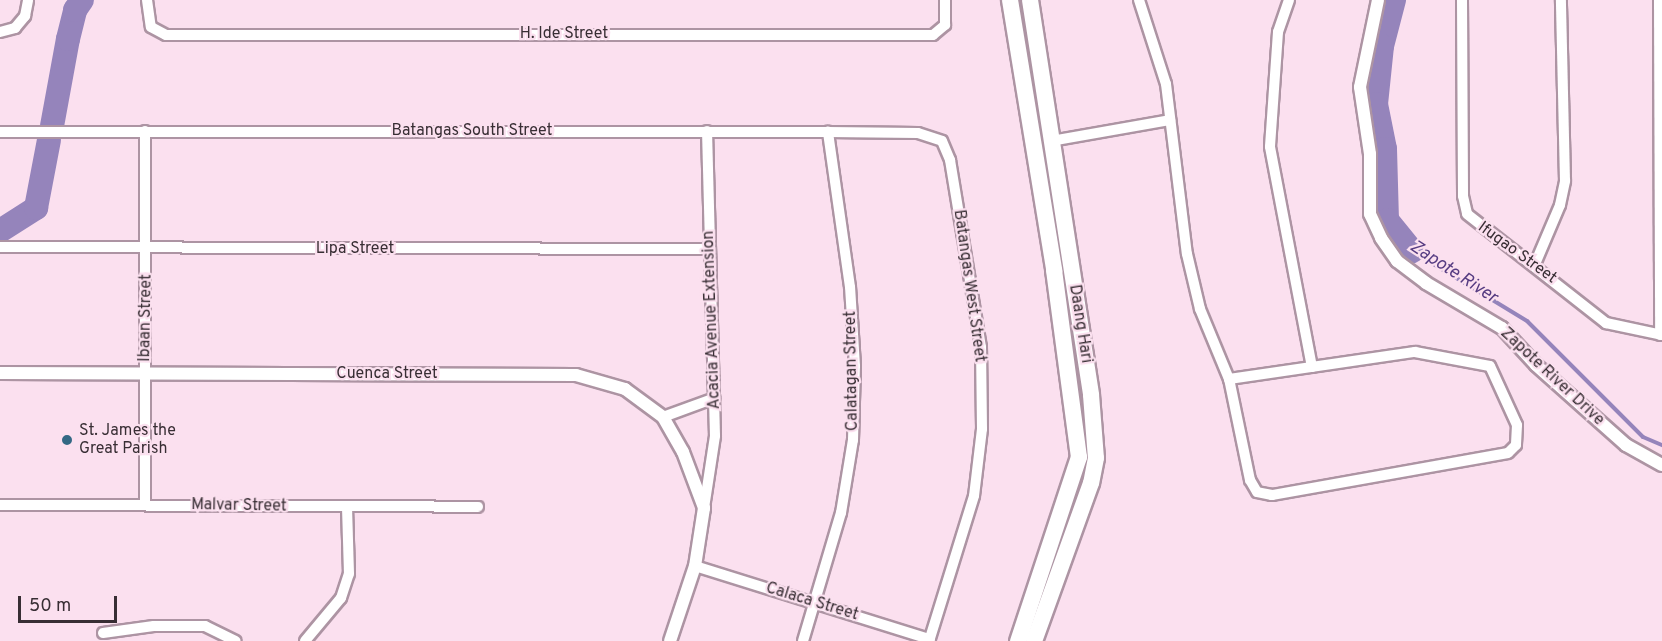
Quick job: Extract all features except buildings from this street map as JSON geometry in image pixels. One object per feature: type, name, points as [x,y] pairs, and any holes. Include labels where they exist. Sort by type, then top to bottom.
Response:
[{"type":"main road","name":"Daang Hari","points":[[1011,0],[1054,270],[1079,457],[1018,641]]},
{"type":"main road","name":"Daang Hari","points":[[1030,0],[1091,396],[1096,458],[1091,483],[1034,641]]},
{"type":"street","points":[[0,32],[15,28],[25,16],[28,0]]},
{"type":"street","name":"H. Ide Street","points":[[147,0],[148,21],[154,32],[166,35],[933,35],[945,26],[945,0]]},
{"type":"street","points":[[1139,0],[1166,84],[1187,254],[1200,309],[1230,378],[1250,480],[1257,492],[1264,494],[1508,453],[1516,445],[1517,425],[1490,366],[1415,352],[1230,378]]},
{"type":"street","points":[[1289,0],[1278,32],[1270,147],[1312,367]]},
{"type":"street","name":"Zapote River Drive","points":[[1378,0],[1360,87],[1370,154],[1370,213],[1381,238],[1397,261],[1426,283],[1502,328],[1536,365],[1626,445],[1662,465]]},
{"type":"street","name":"Ifugao Street","points":[[1462,0],[1464,206],[1481,228],[1535,264],[1606,323],[1661,335]]},
{"type":"street","points":[[1535,264],[1560,205],[1564,181],[1561,0]]},
{"type":"street","points":[[1659,0],[1661,335]]},
{"type":"street","points":[[1051,141],[1170,120]]},
{"type":"street","name":"Ibaan Street","points":[[145,131],[148,248],[145,504]]},
{"type":"street","name":"Acacia Avenue Extension","points":[[704,508],[713,468],[715,398],[707,131]]},
{"type":"street","name":"Batangas South Street","points":[[0,132],[828,132],[918,133],[942,141]]},
{"type":"street","name":"Calatagan Street","points":[[802,641],[841,513],[853,440],[855,366],[850,287],[828,132]]},
{"type":"street","name":"Batangas West Street","points":[[929,640],[974,496],[982,429],[981,347],[950,160],[942,141]]},
{"type":"street","name":"Lipa Street","points":[[0,247],[710,249]]},
{"type":"street","name":"Cuenca Street","points":[[0,373],[576,375],[625,389],[663,417],[683,452],[704,508]]},
{"type":"street","points":[[663,417],[715,398]]},
{"type":"street","name":"Malvar Street","points":[[0,505],[478,507]]},
{"type":"street","points":[[305,641],[341,598],[349,574],[347,508]]},
{"type":"street","points":[[670,641],[695,566],[704,508]]},
{"type":"street","name":"Calaca Street","points":[[695,566],[929,640]]},
{"type":"street","points":[[103,633],[154,626],[205,626],[236,641]]},
{"type":"waterway","points":[[52,126],[68,39],[75,10],[82,0]]},
{"type":"waterway","name":"Zapote River","points":[[1394,0],[1382,46],[1376,104],[1385,149],[1387,220],[1412,251]]},
{"type":"waterway","points":[[0,231],[36,208],[49,140]]},
{"type":"waterway","name":"Zapote River","points":[[1412,251],[1527,321],[1643,437],[1662,445]]},
{"type":"place","name":"St. James the Great Parish","points":[[67,440]]}]
